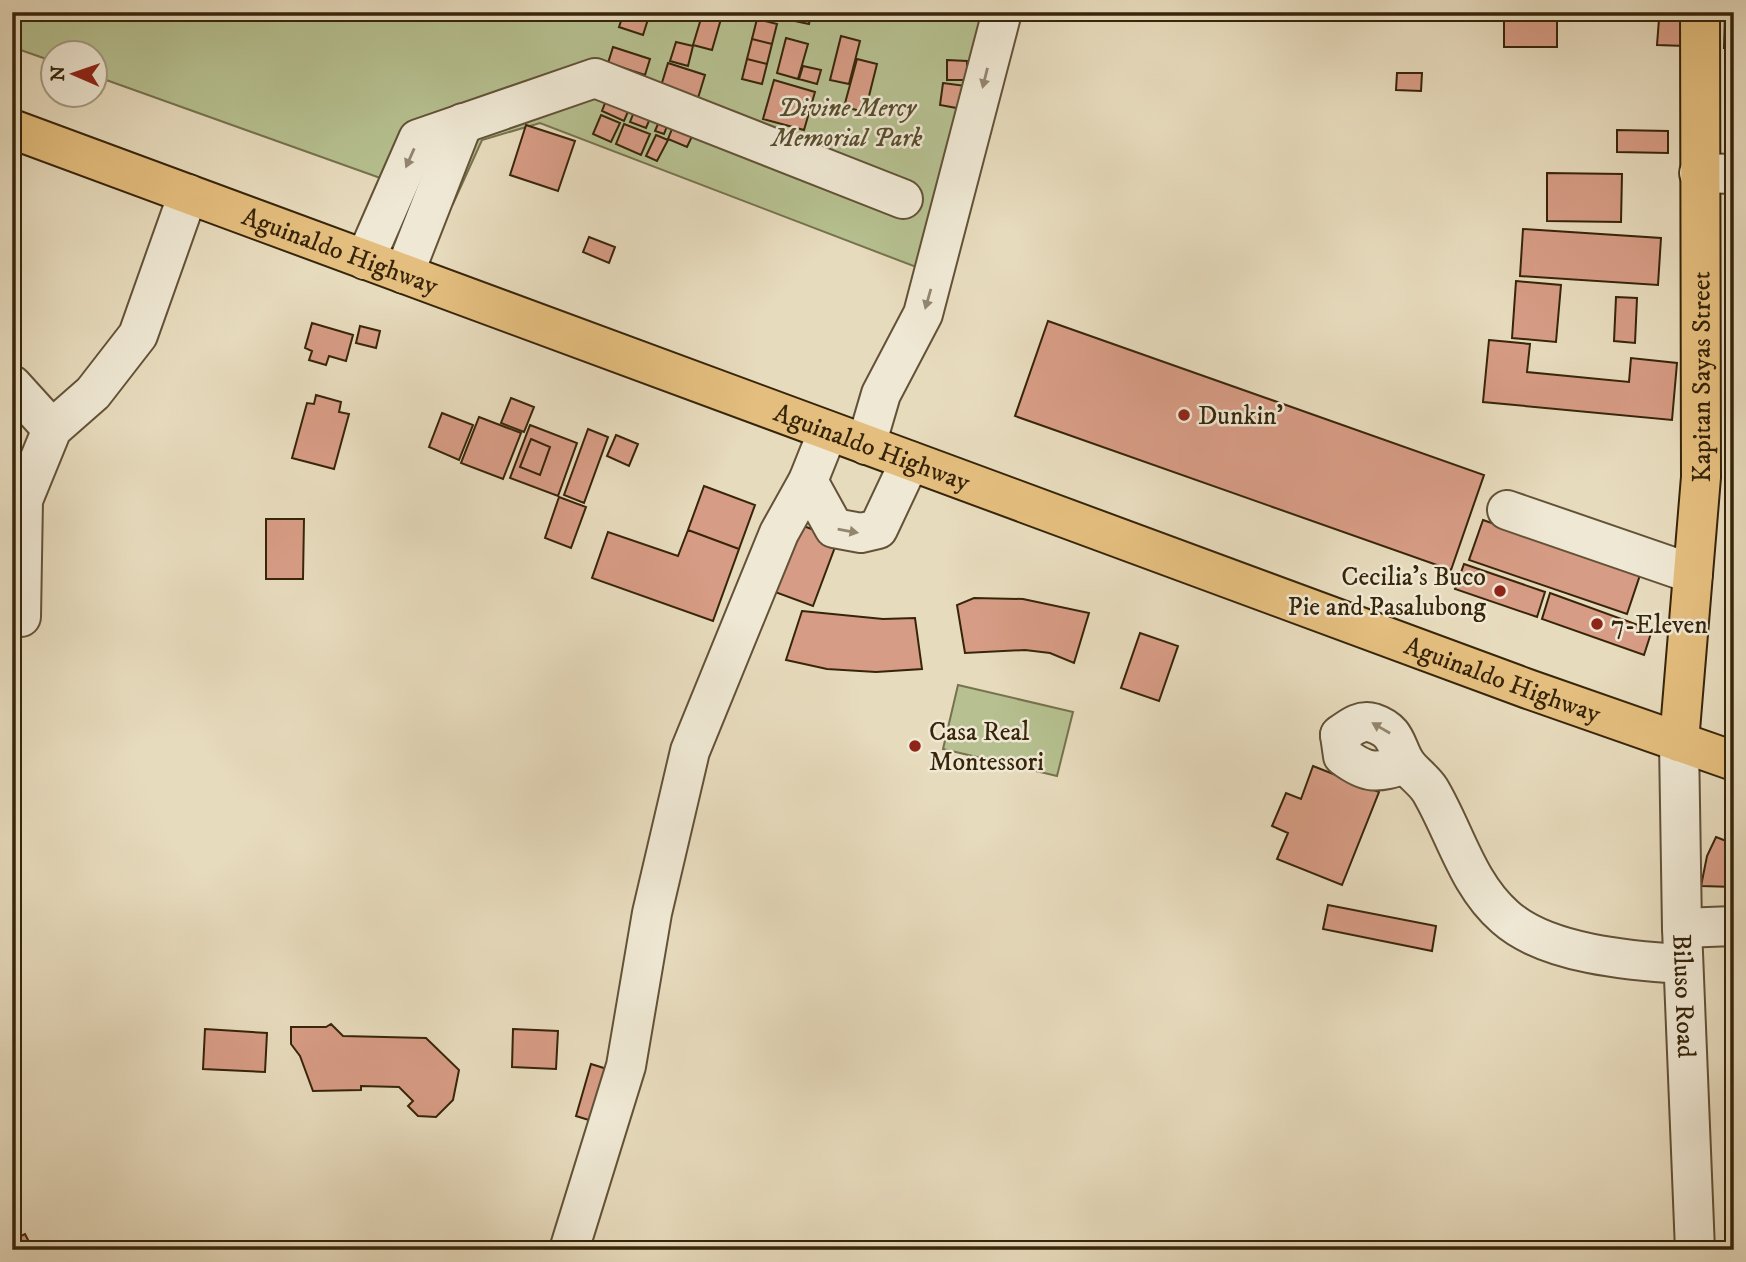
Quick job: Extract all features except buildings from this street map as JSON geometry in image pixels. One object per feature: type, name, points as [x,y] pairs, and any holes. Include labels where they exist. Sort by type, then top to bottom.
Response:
[{"type":"main road","name":"Kapitan Sayas Street","points":[[1679,743],[1701,477],[1717,174],[1700,12]]},
{"type":"main road","name":"Aguinaldo Highway","points":[[12,130],[1734,761]]},
{"type":"street","points":[[866,444],[881,394],[923,314],[1002,12]]},
{"type":"street","points":[[365,260],[418,139],[595,78],[903,199]]},
{"type":"street","points":[[404,274],[463,123]]},
{"type":"street","points":[[21,617],[23,500],[52,429],[93,393],[138,335],[188,194]]},
{"type":"street","points":[[12,385],[52,429]]},
{"type":"street","points":[[569,1250],[626,1066],[652,913],[690,751],[779,533],[808,481],[828,431]]},
{"type":"street","points":[[808,481],[834,528],[861,533],[878,529],[910,461]]},
{"type":"street","points":[[1507,510],[1693,573]]},
{"type":"street","points":[[1326,729],[1356,723],[1373,723],[1396,738],[1406,764],[1429,788],[1472,875],[1506,918],[1529,933],[1558,945],[1656,962],[1683,946],[1734,926]]},
{"type":"street","name":"Biluso Road","points":[[1679,743],[1683,946],[1695,1250]]},
{"type":"green space","name":"Divine Mercy Memorial Park","points":[[12,12],[988,12],[924,270],[540,123],[482,140],[453,204],[108,81],[108,38],[38,38],[38,56],[12,47]]},
{"type":"green space","points":[[958,685],[1073,712],[1057,776],[943,749]]},
{"type":"place","name":"Dunkin'","points":[[1184,415]]},
{"type":"place","name":"Cecilia's Buco Pie and Pasalubong","points":[[1500,591]]},
{"type":"place","name":"7-Eleven","points":[[1597,624]]},
{"type":"place","name":"Casa Real Montessori","points":[[915,746]]}]
